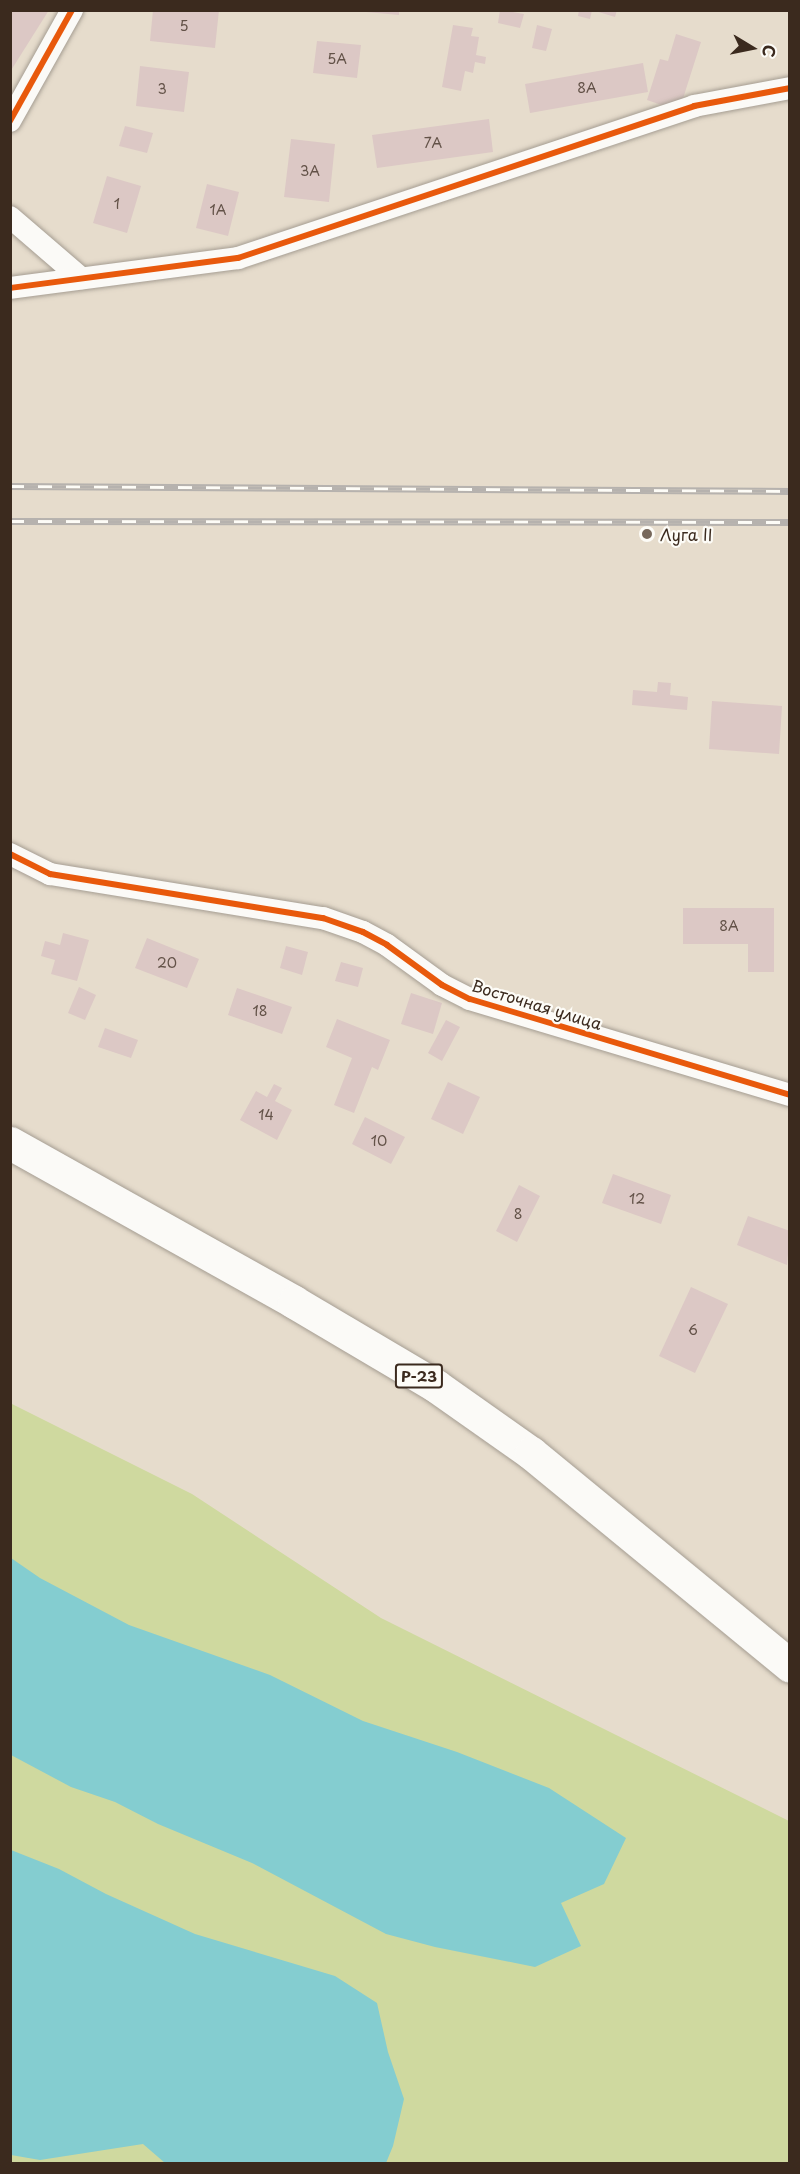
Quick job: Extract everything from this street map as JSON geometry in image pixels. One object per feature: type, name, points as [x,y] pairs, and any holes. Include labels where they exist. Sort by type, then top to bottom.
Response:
[{"type":"main road","name":"Р-23","points":[[10,1143],[294,1302],[436,1386],[531,1453],[789,1666]]},
{"type":"street","points":[[10,121],[72,10]]},
{"type":"street","points":[[10,288],[238,258],[694,106],[789,88]]},
{"type":"street","points":[[10,217],[81,278]]},
{"type":"street","name":"Восточная улица","points":[[10,854],[50,874],[323,918],[363,932],[387,945],[442,985],[470,999],[789,1095]]},
{"type":"green space","points":[[10,1403],[192,1494],[381,1618],[789,1821],[789,2163],[11,2163]]},
{"type":"water","points":[[11,1558],[40,1578],[129,1625],[270,1675],[363,1721],[457,1752],[549,1788],[626,1838],[604,1884],[561,1903],[581,1946],[535,1967],[435,1947],[386,1934],[252,1863],[158,1824],[115,1802],[71,1787],[11,1755]]},
{"type":"water","points":[[11,1850],[59,1869],[106,1894],[195,1934],[335,1976],[377,2003],[388,2052],[404,2099],[393,2146],[386,2163],[165,2163],[143,2144],[40,2160],[11,2155]]},
{"type":"building","points":[[10,10],[49,10],[10,72]]},
{"type":"building","points":[[153,10],[219,10],[215,48],[150,41]]},
{"type":"building","points":[[366,10],[399,10],[399,15],[366,12]]},
{"type":"building","points":[[500,10],[524,14],[520,28],[498,23]]},
{"type":"building","points":[[579,10],[592,10],[590,19],[578,16]]},
{"type":"building","points":[[592,10],[617,10],[615,17]]},
{"type":"building","points":[[453,25],[473,28],[471,36],[479,37],[476,55],[486,57],[485,64],[475,62],[473,73],[465,71],[461,91],[442,87]]},
{"type":"building","points":[[537,25],[552,29],[546,51],[532,48]]},
{"type":"building","points":[[676,34],[701,42],[679,111],[647,100],[660,59],[668,61]]},
{"type":"building","points":[[317,41],[361,45],[357,78],[313,73]]},
{"type":"building","points":[[643,63],[648,92],[530,113],[525,84]]},
{"type":"building","points":[[140,66],[189,72],[184,112],[136,106]]},
{"type":"building","points":[[489,119],[493,152],[377,168],[372,135]]},
{"type":"building","points":[[125,126],[153,133],[147,153],[119,146]]},
{"type":"building","points":[[291,139],[335,144],[329,202],[284,197]]},
{"type":"building","points":[[107,176],[141,186],[127,233],[93,223]]},
{"type":"building","points":[[207,184],[239,192],[228,236],[196,228]]},
{"type":"building","points":[[658,682],[671,683],[670,695],[688,697],[687,710],[632,705],[633,690],[657,692]]},
{"type":"building","points":[[712,701],[782,706],[779,754],[709,749]]},
{"type":"building","points":[[683,908],[774,908],[774,972],[748,972],[748,944],[683,944]]},
{"type":"building","points":[[63,933],[89,940],[77,981],[51,974],[55,960],[41,956],[45,941],[60,945]]},
{"type":"building","points":[[147,938],[199,959],[187,988],[135,968]]},
{"type":"building","points":[[286,946],[308,952],[302,975],[280,968]]},
{"type":"building","points":[[341,962],[363,968],[358,987],[335,981]]},
{"type":"building","points":[[79,987],[96,995],[85,1020],[68,1013]]},
{"type":"building","points":[[237,988],[292,1007],[282,1034],[228,1015]]},
{"type":"building","points":[[411,993],[442,1003],[433,1034],[401,1024]]},
{"type":"building","points":[[337,1019],[390,1040],[378,1070],[372,1067],[354,1113],[334,1105],[352,1058],[326,1047]]},
{"type":"building","points":[[446,1020],[460,1027],[442,1061],[428,1053]]},
{"type":"building","points":[[105,1028],[138,1040],[131,1058],[98,1047]]},
{"type":"building","points":[[448,1082],[480,1097],[463,1134],[431,1119]]},
{"type":"building","points":[[274,1084],[282,1088],[275,1101],[292,1110],[277,1140],[240,1120],[256,1091],[267,1097]]},
{"type":"building","points":[[365,1117],[405,1137],[391,1164],[352,1144]]},
{"type":"building","points":[[613,1174],[671,1195],[661,1224],[602,1203]]},
{"type":"building","points":[[519,1185],[540,1196],[517,1242],[496,1231]]},
{"type":"building","points":[[748,1216],[790,1231],[787,1265],[737,1245]]},
{"type":"building","points":[[691,1287],[728,1304],[695,1373],[659,1356]]},
{"type":"railway","points":[[10,486],[790,491]]},
{"type":"railway","points":[[10,521],[790,522]]},
{"type":"cycle path","points":[[10,121],[72,10]]},
{"type":"cycle path","points":[[10,288],[238,258],[694,106],[790,88]]},
{"type":"cycle path","points":[[10,854],[50,874],[323,918],[363,932],[387,945],[442,985],[470,999],[790,1095]]},
{"type":"place","name":"Луга II","points":[[647,534]]}]
